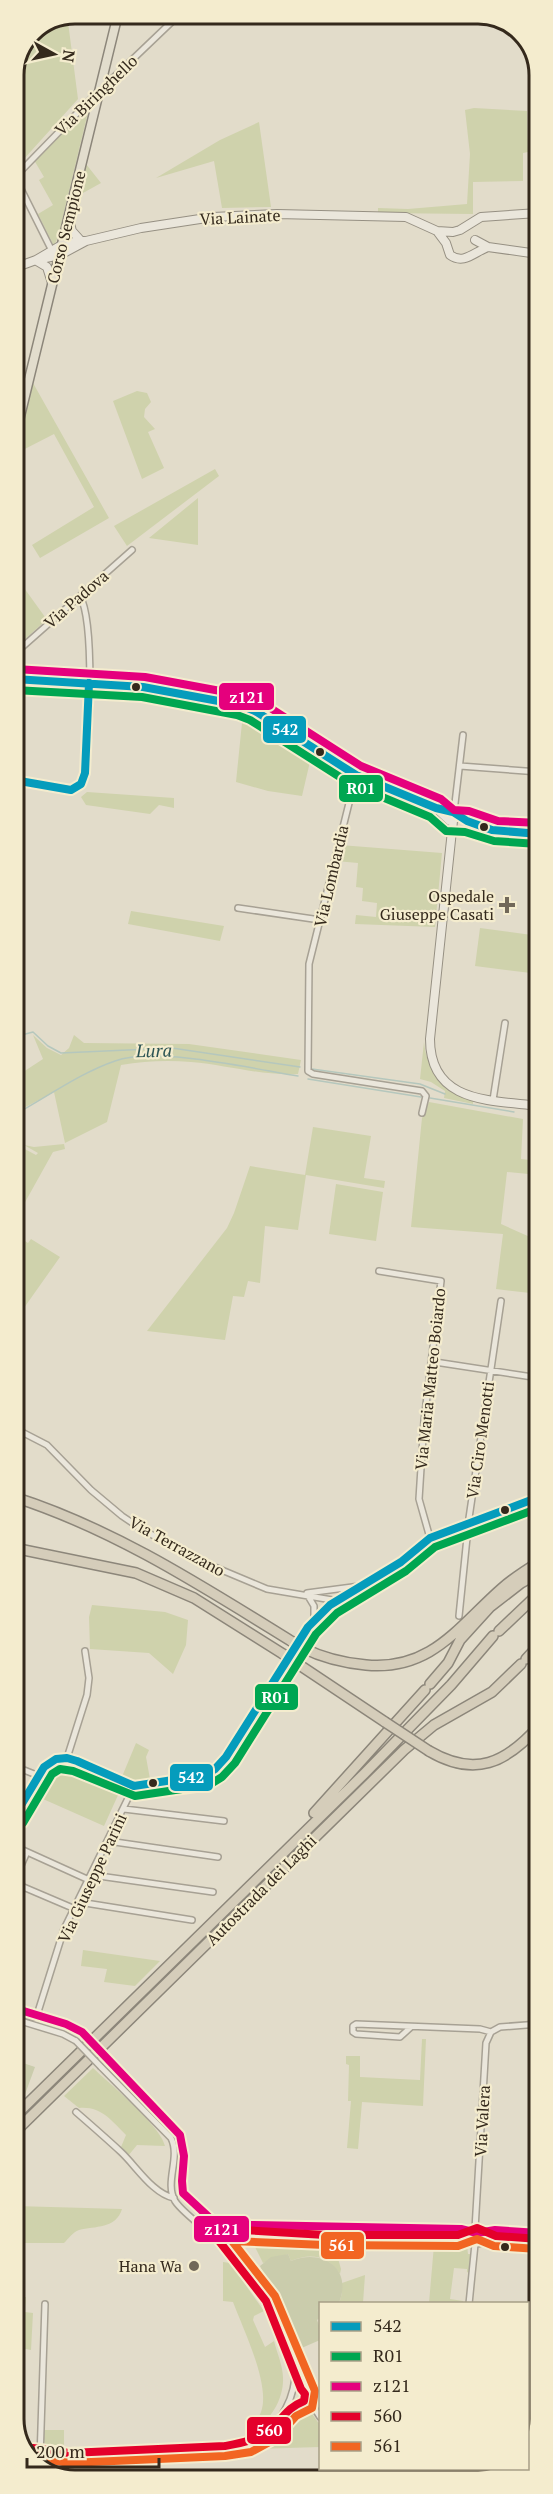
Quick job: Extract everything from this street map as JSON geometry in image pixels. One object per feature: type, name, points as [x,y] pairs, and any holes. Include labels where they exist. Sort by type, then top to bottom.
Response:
[{"type":"highway","points":[[24,1501],[83,1523],[171,1568],[303,1648],[327,1658],[363,1665],[388,1666],[417,1659],[450,1638],[501,1589],[529,1569]]},
{"type":"highway","points":[[24,1550],[103,1564],[153,1580],[194,1598],[441,1758],[461,1764],[486,1764],[508,1754],[529,1735]]},
{"type":"highway","points":[[278,1857],[428,1687],[448,1663],[460,1640],[490,1607],[529,1579]]},
{"type":"highway","name":"Autostrada dei Laghi","points":[[24,2106],[411,1726],[496,1634],[529,1603]]},
{"type":"highway","name":"Autostrada dei Laghi","points":[[24,2123],[404,1750],[434,1725],[492,1692],[529,1656]]},
{"type":"main road","name":"Corso Sempione","points":[[24,399],[58,250],[69,216],[116,24]]},
{"type":"street","name":"Via Biringhello","points":[[24,167],[170,24]]},
{"type":"street","points":[[24,194],[58,250]]},
{"type":"street","name":"Via Lainate","points":[[24,264],[84,241],[141,228],[213,217],[277,214],[396,216],[415,220],[437,231]]},
{"type":"street","points":[[446,243],[457,231],[478,219],[529,214]]},
{"type":"street","points":[[69,216],[72,231],[84,241]]},
{"type":"street","points":[[472,254],[476,247],[474,238],[478,219]]},
{"type":"street","points":[[437,231],[467,231],[488,247],[529,253]]},
{"type":"street","points":[[437,231],[446,243],[448,251],[457,259],[466,259],[488,247]]},
{"type":"street","points":[[36,260],[47,267],[52,283]]},
{"type":"street","name":"Via Padova","points":[[24,645],[132,550]]},
{"type":"street","points":[[24,782],[71,790],[81,784],[85,773],[89,683],[87,617],[80,596]]},
{"type":"street","points":[[24,680],[143,687],[249,709],[356,775],[436,808],[452,817],[496,831],[529,833]]},
{"type":"street","points":[[463,735],[452,817],[432,1030],[434,1054],[450,1082],[474,1097],[529,1105]]},
{"type":"street","points":[[460,766],[529,771]]},
{"type":"street","name":"Via Lombardia","points":[[356,775],[308,976],[309,1073],[422,1091],[426,1096],[422,1113]]},
{"type":"street","points":[[238,908],[320,920]]},
{"type":"street","points":[[493,1100],[505,1023]]},
{"type":"street","name":"Via Maria Matteo Boiardo","points":[[379,1271],[441,1281],[424,1421],[419,1499],[429,1538]]},
{"type":"street","name":"Via Ciro Menotti","points":[[459,1616],[468,1522],[501,1301]]},
{"type":"street","points":[[435,1362],[529,1377]]},
{"type":"street","name":"Via Terrazzano","points":[[24,1432],[47,1445],[91,1490],[142,1530],[237,1578],[267,1589],[338,1601]]},
{"type":"street","points":[[24,1797],[50,1762],[67,1758],[134,1786],[201,1776],[215,1769],[240,1735],[314,1618],[401,1562],[429,1538],[529,1501]]},
{"type":"street","name":"Via Terrazzano","points":[[297,1594],[365,1585]]},
{"type":"street","points":[[329,1591],[335,1593],[338,1601]]},
{"type":"street","points":[[308,1596],[314,1606],[314,1618]]},
{"type":"street","points":[[67,1758],[87,1695],[86,1652]]},
{"type":"street","points":[[24,1770],[39,1776]]},
{"type":"street","name":"Via Giuseppe Parini","points":[[24,2014],[33,2017],[37,2015],[64,1929],[134,1786]]},
{"type":"street","points":[[124,1809],[224,1821]]},
{"type":"street","points":[[108,1841],[218,1857]]},
{"type":"street","points":[[24,1851],[90,1878],[213,1892]]},
{"type":"street","points":[[24,1859],[27,1852]]},
{"type":"street","points":[[24,1886],[75,1909]]},
{"type":"street","points":[[79,1902],[192,1920]]},
{"type":"street","points":[[24,2022],[63,2034],[76,2041],[171,2138],[175,2153],[171,2186],[174,2198],[183,2210],[219,2239],[268,2305],[290,2356],[301,2389],[319,2414]]},
{"type":"street","points":[[411,2027],[402,2036],[352,2032],[356,2024],[480,2029],[491,2032],[500,2027],[529,2025]]},
{"type":"street","points":[[401,2026],[404,2031],[402,2036]]},
{"type":"street","name":"Via Valera","points":[[478,2231],[477,2212],[486,2043],[491,2032]]},
{"type":"street","points":[[76,2112],[123,2154],[157,2189],[168,2197],[174,2198]]},
{"type":"street","points":[[197,2221],[233,2230],[330,2235],[458,2235],[478,2231],[529,2239]]},
{"type":"street","points":[[219,2239],[221,2232],[225,2229]]},
{"type":"street","points":[[233,2230],[233,2257]]},
{"type":"street","points":[[469,2302],[478,2231]]},
{"type":"street","points":[[477,2243],[478,2231]]},
{"type":"street","points":[[225,2246],[250,2235],[477,2243],[495,2240],[529,2241]]},
{"type":"street","points":[[38,2454],[41,2447],[45,2304]]},
{"type":"street","points":[[285,2412],[294,2389],[296,2376]]},
{"type":"street","points":[[294,2389],[301,2389]]},
{"type":"street","points":[[43,2458],[48,2455],[69,2453],[225,2446],[247,2442],[270,2430],[285,2412],[299,2403],[306,2395]]},
{"type":"street","points":[[291,2397],[299,2403],[312,2405]]},
{"type":"street","points":[[312,2405],[319,2399]]},
{"type":"street","points":[[32,2447],[39,2438],[41,2429]]},
{"type":"street","points":[[34,2449],[41,2447],[69,2453]]},
{"type":"green space","points":[[65,25],[68,25],[78,99],[24,159],[24,74],[28,55],[33,46],[46,33]]},
{"type":"green space","points":[[90,104],[54,246],[38,214],[53,205],[39,180],[44,177],[34,160]]},
{"type":"green space","points":[[474,108],[527,111],[528,152],[523,153],[523,181],[473,182],[473,214],[378,213],[378,208],[408,209],[467,204],[470,154],[465,110]]},
{"type":"green space","points":[[259,122],[271,207],[222,208],[214,161],[156,178],[220,140]]},
{"type":"green space","points":[[86,164],[101,183],[83,193],[73,225]]},
{"type":"green space","points":[[33,383],[109,518],[40,558],[32,545],[94,507],[54,434],[24,449],[24,418]]},
{"type":"green space","points":[[137,391],[147,393],[151,402],[145,409],[144,417],[155,429],[148,432],[164,468],[142,479],[113,401]]},
{"type":"green space","points":[[215,469],[219,476],[127,546],[114,526]]},
{"type":"green space","points":[[198,498],[198,545],[149,538]]},
{"type":"green space","points":[[24,588],[45,617],[44,622],[24,640]]},
{"type":"green space","points":[[243,713],[312,753],[302,796],[268,791],[236,782]]},
{"type":"green space","points":[[87,792],[174,798],[174,808],[159,805],[150,814],[86,805],[81,797]]},
{"type":"green space","points":[[340,845],[442,853],[435,927],[355,924],[356,915],[376,917],[377,903],[362,901],[363,888],[356,887],[358,863],[336,861]]},
{"type":"green space","points":[[131,911],[224,926],[220,941],[128,924]]},
{"type":"green space","points":[[480,928],[529,935],[529,973],[475,966]]},
{"type":"green space","points":[[33,1035],[47,1048],[61,1055],[69,1048],[74,1035],[84,1043],[189,1044],[301,1060],[298,1074],[258,1072],[182,1061],[121,1065],[107,1122],[65,1143],[54,1092],[24,1108],[24,1071],[43,1059]]},
{"type":"green space","points":[[424,1042],[429,1063],[439,1079],[454,1092],[473,1100],[473,1104],[444,1098],[445,1091],[431,1082],[420,1079]]},
{"type":"green space","points":[[429,1102],[523,1119],[521,1159],[529,1160],[529,1174],[507,1172],[501,1224],[529,1237],[529,1293],[496,1289],[503,1234],[411,1227],[422,1118]]},
{"type":"green space","points":[[313,1127],[371,1136],[364,1178],[385,1181],[384,1188],[306,1175],[298,1230],[265,1226],[260,1283],[248,1281],[244,1297],[233,1296],[225,1340],[147,1331],[227,1228],[250,1166],[305,1175]]},
{"type":"green space","points":[[64,1144],[65,1149],[53,1152],[24,1204],[24,1149],[36,1155],[38,1153],[24,1145],[34,1147]]},
{"type":"green space","points":[[336,1184],[383,1192],[376,1241],[329,1234]]},
{"type":"green space","points":[[31,1239],[60,1257],[24,1308],[24,1240],[28,1243]]},
{"type":"green space","points":[[92,1605],[165,1612],[188,1620],[186,1645],[173,1674],[149,1653],[90,1649],[89,1617]]},
{"type":"green space","points":[[136,1743],[149,1750],[146,1757],[150,1779],[134,1782],[121,1779]]},
{"type":"green space","points":[[58,1765],[119,1793],[104,1826],[43,1799]]},
{"type":"green space","points":[[83,1950],[160,1961],[135,1986],[104,1982],[107,1969],[81,1966]]},
{"type":"green space","points":[[422,2039],[426,2039],[423,2106],[362,2102],[358,2149],[347,2148],[351,2101],[348,2101],[349,2065],[346,2064],[346,2056],[360,2056],[360,2077],[420,2080]]},
{"type":"green space","points":[[24,2063],[35,2067],[24,2097]]},
{"type":"green space","points":[[93,2068],[145,2117],[165,2146],[137,2145],[128,2156],[121,2147],[126,2135],[110,2119],[94,2109],[79,2108],[64,2096]]},
{"type":"green space","points":[[24,2206],[122,2209],[115,2220],[110,2223],[79,2230],[64,2243],[24,2243]]},
{"type":"green space","points":[[284,2244],[335,2248],[341,2269],[340,2274],[330,2263],[318,2257],[298,2258],[291,2261],[288,2254],[263,2263],[254,2245]]},
{"type":"green space","points":[[461,2244],[467,2246],[468,2254],[471,2254],[469,2273],[467,2269],[454,2268],[450,2299],[463,2302],[429,2302],[434,2245]]},
{"type":"green space","points":[[288,2254],[291,2261],[314,2257],[324,2260],[332,2264],[342,2280],[339,2302],[319,2302],[319,2319],[317,2320],[319,2340],[297,2350],[260,2266],[271,2257]]},
{"type":"green space","points":[[223,2262],[230,2263],[264,2311],[254,2316],[253,2320],[265,2347],[274,2341],[282,2369],[283,2386],[278,2402],[264,2423],[250,2431],[249,2426],[261,2412],[262,2387],[254,2357],[233,2302],[223,2301]]},
{"type":"green space","points":[[365,2275],[363,2302],[340,2302],[342,2283]]},
{"type":"green space","points":[[24,2297],[26,2297],[25,2312],[33,2313],[31,2350],[24,2349]]},
{"type":"green space","points":[[295,2408],[310,2411],[319,2424],[319,2447],[252,2449],[276,2431]]},
{"type":"green space","points":[[43,2430],[64,2430],[64,2450],[45,2446]]},
{"type":"waterway","name":"Lura","points":[[24,1034],[33,1032],[48,1046],[61,1053],[172,1048],[300,1067]]},
{"type":"waterway","points":[[24,1109],[89,1072],[115,1061],[133,1057],[179,1057],[298,1076]]},
{"type":"waterway","name":"Lura","points":[[312,1069],[420,1084],[445,1094]]},
{"type":"waterway","points":[[308,1079],[421,1097]]},
{"type":"waterway","points":[[430,1098],[514,1112]]},
{"type":"transit line","name":"z121","points":[[24,670],[145,677],[242,695],[261,702],[361,766],[441,799],[454,810],[469,811],[498,821],[529,823]]},
{"type":"transit line","name":"542","points":[[24,680],[143,687],[240,705],[255,711],[356,775],[436,808],[453,812],[467,821],[492,830],[529,833]]},
{"type":"transit line","name":"542","points":[[24,782],[71,790],[81,784],[85,773],[89,683]]},
{"type":"transit line","name":"R01","points":[[24,691],[142,697],[237,715],[250,720],[351,784],[430,817],[446,831],[465,832],[494,841],[529,843]]},
{"type":"transit line","name":"542","points":[[24,1800],[44,1767],[56,1759],[67,1758],[77,1761],[134,1786],[205,1775],[215,1769],[226,1757],[308,1627],[330,1605],[401,1562],[430,1538],[529,1501]]},
{"type":"transit line","name":"R01","points":[[24,1821],[52,1774],[60,1769],[73,1771],[135,1796],[209,1785],[222,1777],[235,1763],[316,1634],[337,1613],[406,1571],[435,1547],[529,1512]]},
{"type":"transit line","name":"z121","points":[[24,2011],[66,2024],[82,2032],[180,2135],[184,2156],[183,2193],[227,2234],[236,2227],[250,2225],[461,2229],[477,2233],[495,2230],[529,2232]]},
{"type":"transit line","name":"560","points":[[33,2448],[69,2453],[225,2446],[261,2436],[293,2407],[304,2401],[305,2394],[266,2301],[219,2241],[219,2234],[225,2229],[325,2235],[458,2235],[477,2228],[496,2236],[529,2238]]},
{"type":"transit line","name":"561","points":[[44,2459],[69,2463],[225,2456],[251,2452],[275,2439],[296,2416],[312,2408],[315,2391],[275,2296],[232,2241],[325,2245],[458,2246],[477,2239],[494,2246],[529,2248]]},
{"type":"place","name":"Ospedale Giuseppe Casati","points":[[507,905]]},
{"type":"place","name":"Hana Wa","points":[[194,2266]]}]
